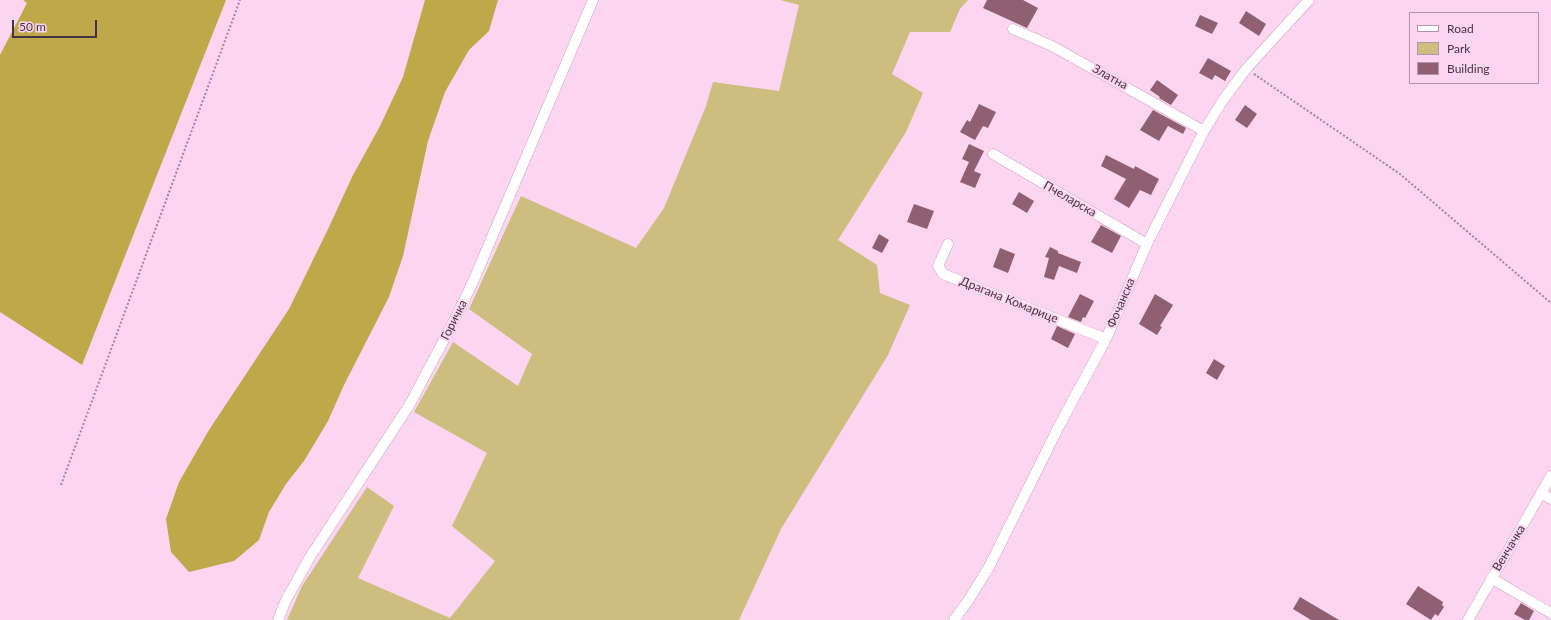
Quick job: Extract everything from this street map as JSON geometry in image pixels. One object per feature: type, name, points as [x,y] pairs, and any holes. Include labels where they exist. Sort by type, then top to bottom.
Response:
[{"type":"street","name":"Горичка","points":[[278,620],[286,600],[310,557],[410,404],[455,319],[472,284],[593,0]]},
{"type":"street","name":"Фочанска","points":[[954,620],[968,601],[989,567],[1059,426],[1106,339],[1147,244],[1204,130],[1222,100],[1247,68],[1309,0]]},
{"type":"street","name":"Златна","points":[[1013,29],[1059,49],[1204,130]]},
{"type":"street","name":"Пчеларска","points":[[993,154],[1147,244]]},
{"type":"street","name":"Драгана Комарице","points":[[948,244],[938,266],[943,274],[1106,339]]},
{"type":"street","name":"Венчачка","points":[[1468,620],[1551,476]]},
{"type":"street","points":[[1541,493],[1551,499]]},
{"type":"street","points":[[1491,578],[1551,613]]},
{"type":"path","points":[[61,485],[240,0]]},
{"type":"path","points":[[1247,68],[1400,174],[1551,303]]},
{"type":"green space","points":[[780,0],[968,0],[960,9],[950,32],[910,32],[892,74],[923,93],[906,132],[838,240],[877,265],[880,293],[910,305],[888,355],[781,529],[739,620],[287,620],[302,586],[367,487],[394,506],[358,578],[450,618],[495,561],[452,526],[487,453],[414,412],[453,342],[518,386],[532,354],[469,309],[521,196],[636,248],[664,208],[706,106],[713,82],[779,91],[799,5]]},
{"type":"shaded area","points":[[23,0],[226,0],[82,365],[0,312],[0,55],[27,3]]},
{"type":"shaded area","points":[[425,0],[498,0],[489,31],[469,50],[445,92],[428,141],[403,256],[389,297],[344,385],[328,421],[304,461],[286,484],[269,512],[259,540],[234,561],[189,572],[171,552],[166,519],[179,482],[209,430],[289,309],[352,177],[380,126],[403,77]]},
{"type":"building","points":[[987,0],[1023,0],[1038,8],[1027,28],[983,8]]},
{"type":"building","points":[[1246,11],[1266,24],[1259,36],[1239,23]]},
{"type":"building","points":[[1200,15],[1218,23],[1212,34],[1195,26]]},
{"type":"building","points":[[1208,58],[1231,71],[1225,81],[1215,75],[1212,80],[1199,73]]},
{"type":"building","points":[[1157,80],[1178,95],[1171,105],[1159,98],[1160,97],[1150,90]]},
{"type":"building","points":[[979,104],[996,112],[988,128],[983,126],[975,140],[960,132],[967,120],[970,122]]},
{"type":"building","points":[[1245,105],[1257,114],[1247,128],[1235,120]]},
{"type":"building","points":[[1153,110],[1186,128],[1183,134],[1168,126],[1159,141],[1140,130]]},
{"type":"building","points":[[969,144],[984,151],[974,171],[981,174],[975,188],[960,182],[969,162],[962,159]]},
{"type":"building","points":[[1106,155],[1134,169],[1135,166],[1159,179],[1151,195],[1140,190],[1129,208],[1114,199],[1126,179],[1101,166]]},
{"type":"building","points":[[1019,192],[1034,201],[1027,213],[1012,204]]},
{"type":"building","points":[[914,204],[934,211],[927,229],[907,222]]},
{"type":"building","points":[[1101,225],[1121,236],[1112,253],[1091,242]]},
{"type":"building","points":[[879,234],[889,240],[882,253],[872,248]]},
{"type":"building","points":[[1050,247],[1058,251],[1058,253],[1081,262],[1077,273],[1059,266],[1054,280],[1044,277],[1049,258],[1045,257]]},
{"type":"building","points":[[1000,248],[1015,254],[1008,273],[993,267]]},
{"type":"building","points":[[1080,294],[1094,301],[1085,318],[1083,317],[1081,322],[1068,317]]},
{"type":"building","points":[[1155,294],[1173,305],[1160,326],[1162,327],[1157,335],[1139,324]]},
{"type":"building","points":[[1057,326],[1075,334],[1068,348],[1051,339]]},
{"type":"building","points":[[1214,359],[1225,366],[1217,380],[1206,373]]},
{"type":"building","points":[[1418,586],[1443,602],[1442,605],[1444,607],[1438,616],[1435,614],[1431,620],[1406,604]]},
{"type":"building","points":[[1300,597],[1339,620],[1311,620],[1293,609]]},
{"type":"building","points":[[1521,603],[1534,611],[1529,620],[1525,620],[1514,614]]}]
